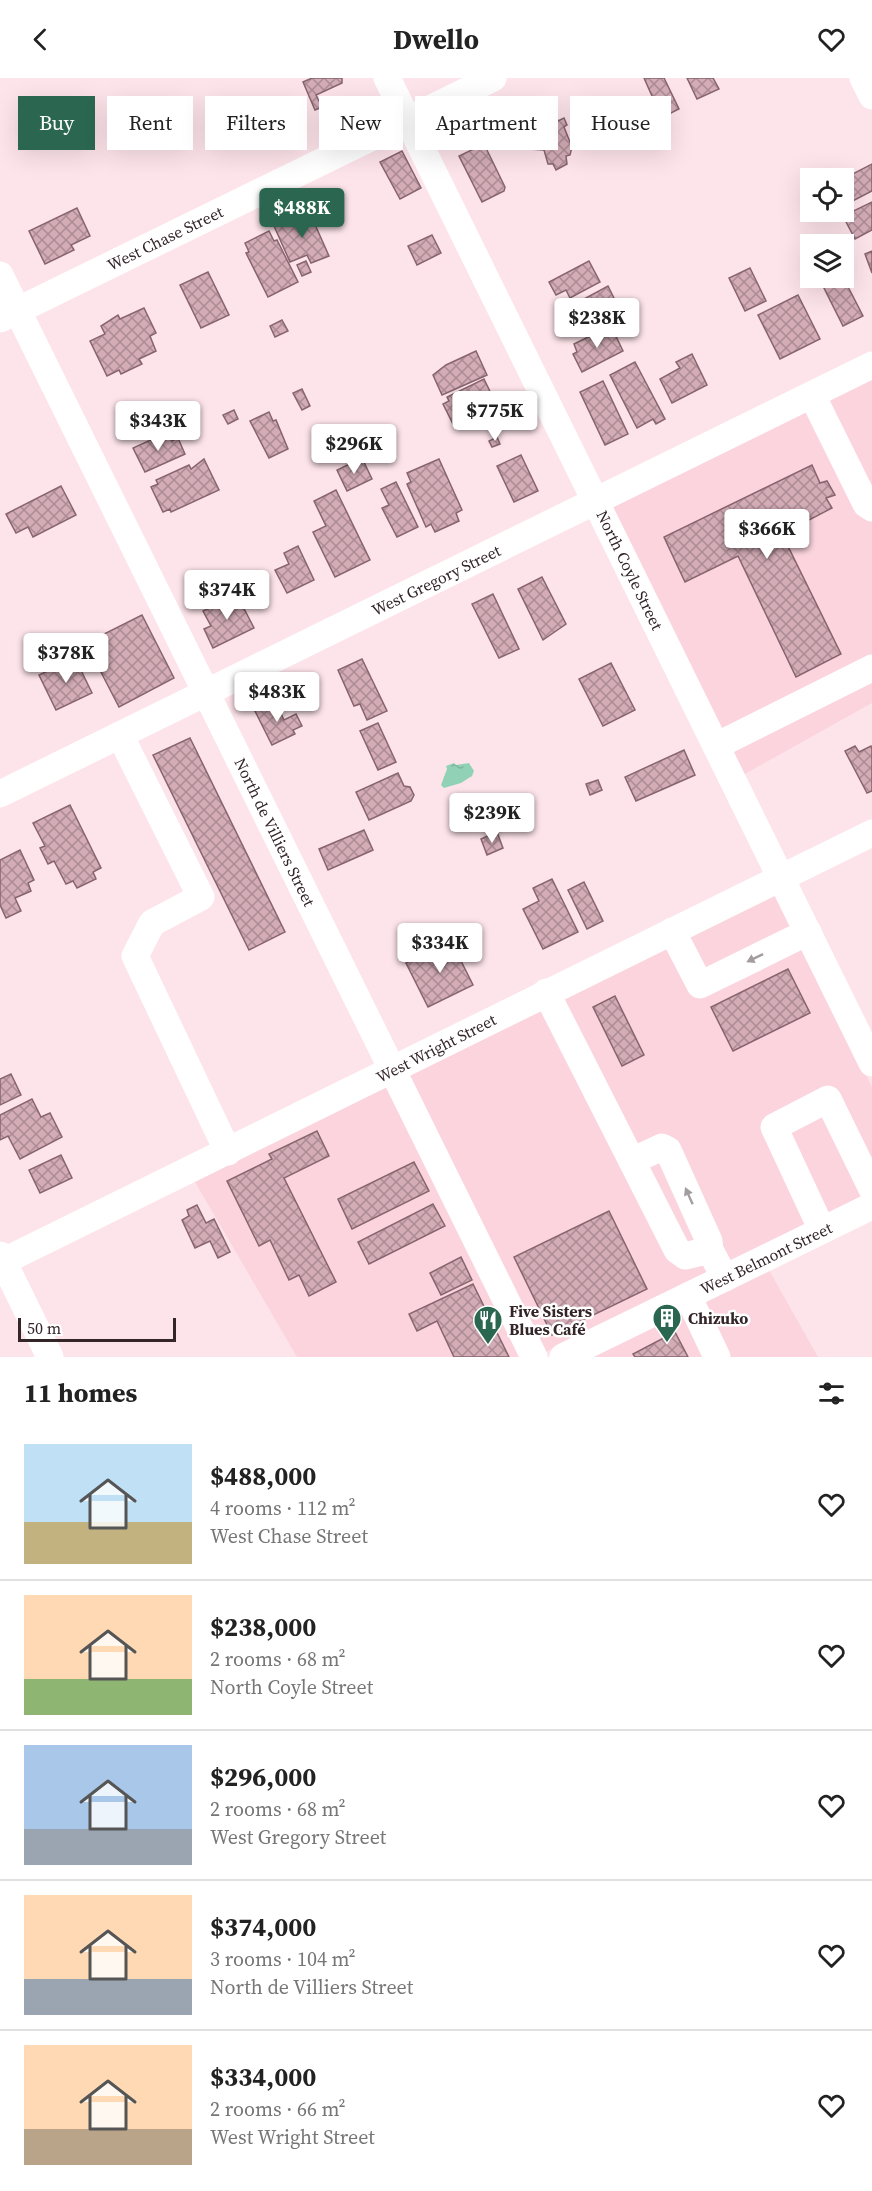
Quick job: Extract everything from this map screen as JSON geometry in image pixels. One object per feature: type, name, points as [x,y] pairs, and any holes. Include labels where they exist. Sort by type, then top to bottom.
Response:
[{"type":"street","name":"North Coyle Street","points":[[387,78],[872,1063]]},
{"type":"street","name":"West Chase Street","points":[[9,315],[492,78]]},
{"type":"street","points":[[863,78],[872,96]]},
{"type":"street","name":"North de Villiers Street","points":[[0,275],[9,315],[207,693],[534,1357]]},
{"type":"street","name":"West Gregory Street","points":[[0,794],[872,365]]},
{"type":"street","points":[[812,395],[866,504],[872,508]]},
{"type":"street","points":[[716,746],[872,668]]},
{"type":"street","points":[[120,735],[201,897],[152,923],[135,956],[228,1152]]},
{"type":"street","name":"West Wright Street","points":[[1,1260],[228,1152],[546,992],[872,833]]},
{"type":"street","points":[[672,931],[700,985],[808,932]]},
{"type":"street","points":[[546,992],[677,1250],[685,1256],[710,1250]]},
{"type":"street","points":[[822,1230],[774,1127],[828,1099],[872,1189]]},
{"type":"street","points":[[632,1161],[662,1147],[668,1150],[709,1241],[710,1250],[725,1278]]},
{"type":"street","name":"West Belmont Street","points":[[563,1357],[872,1206]]},
{"type":"street","points":[[1,1260],[50,1357]]},
{"type":"street","points":[[688,1296],[717,1357]]},
{"type":"shaded area","points":[[872,379],[872,703],[743,775],[611,507]]},
{"type":"shaded area","points":[[776,893],[872,1087],[872,1192],[544,1353],[407,1076]]},
{"type":"shaded area","points":[[388,1085],[522,1357],[297,1357],[195,1182]]},
{"type":"shaded area","points":[[769,1270],[818,1357],[591,1357]]},
{"type":"water","points":[[454,763],[456,765],[469,763],[474,771],[472,776],[461,783],[444,788],[441,785],[446,766]]},
{"type":"building","points":[[312,78],[342,78],[342,83],[316,95],[319,108],[315,110],[303,82]]},
{"type":"building","points":[[644,78],[664,78],[679,109],[671,113],[671,96],[652,96]]},
{"type":"building","points":[[687,78],[713,78],[719,89],[697,99]]},
{"type":"building","points":[[564,118],[567,125],[564,127],[571,150],[570,155],[566,156],[567,164],[556,170],[553,164],[548,164],[544,150],[558,150],[558,121]]},
{"type":"building","points":[[472,150],[487,150],[505,187],[504,191],[482,202],[459,156]]},
{"type":"building","points":[[402,151],[421,188],[400,199],[380,162]]},
{"type":"building","points":[[872,164],[872,191],[854,200],[854,173]]},
{"type":"building","points":[[872,202],[872,230],[855,239],[846,222],[854,222],[854,211]]},
{"type":"building","points":[[77,208],[90,236],[71,245],[74,250],[45,264],[29,231]]},
{"type":"building","points":[[309,211],[329,256],[311,263],[307,255],[290,262],[274,226]]},
{"type":"building","points":[[269,231],[274,241],[277,240],[298,282],[268,297],[246,253],[249,252],[245,243]]},
{"type":"building","points":[[432,235],[441,253],[417,265],[408,246]]},
{"type":"building","points":[[872,251],[872,273],[865,254]]},
{"type":"building","points":[[306,261],[311,272],[302,276],[297,265]]},
{"type":"building","points":[[589,261],[600,282],[570,298],[566,290],[556,295],[549,282]]},
{"type":"building","points":[[750,268],[766,301],[745,311],[729,278]]},
{"type":"building","points":[[208,272],[229,315],[201,328],[180,285]]},
{"type":"building","points":[[608,286],[614,298],[609,300],[614,308],[572,330],[568,322],[564,324],[558,313]]},
{"type":"building","points":[[824,288],[849,288],[863,316],[843,326]]},
{"type":"building","points":[[798,295],[820,339],[780,359],[758,315]]},
{"type":"building","points":[[144,308],[156,333],[150,336],[156,351],[139,359],[142,364],[121,374],[119,370],[107,376],[90,341],[105,334],[101,326],[118,315],[120,319]]},
{"type":"building","points":[[282,320],[288,331],[275,337],[270,326]]},
{"type":"building","points":[[611,326],[623,351],[582,372],[573,354],[577,352],[574,344]]},
{"type":"building","points":[[476,351],[487,375],[442,395],[433,375],[446,365]]},
{"type":"building","points":[[692,354],[707,385],[672,403],[660,379],[680,368],[676,362]]},
{"type":"building","points":[[635,362],[665,419],[656,424],[653,419],[637,428],[610,375]]},
{"type":"building","points":[[484,379],[496,404],[453,424],[443,404],[449,401],[447,397]]},
{"type":"building","points":[[603,381],[628,434],[605,445],[580,392]]},
{"type":"building","points":[[302,389],[310,406],[302,410],[293,393]]},
{"type":"building","points":[[234,410],[238,419],[228,424],[223,415]]},
{"type":"building","points":[[269,412],[273,421],[276,420],[288,449],[269,458],[250,421]]},
{"type":"building","points":[[168,432],[172,441],[178,438],[185,454],[145,472],[133,448]]},
{"type":"building","points":[[497,437],[500,444],[492,447],[489,441]]},
{"type":"building","points":[[521,455],[538,491],[514,502],[497,466]]},
{"type":"building","points":[[362,458],[372,479],[347,491],[337,470]]},
{"type":"building","points":[[204,459],[219,490],[171,512],[170,509],[163,512],[151,487],[158,484],[156,480],[189,465],[191,469]]},
{"type":"building","points":[[439,459],[462,510],[456,513],[459,521],[435,532],[431,524],[426,527],[407,484],[411,482],[407,473]]},
{"type":"building","points":[[812,465],[820,483],[827,481],[835,495],[826,498],[832,508],[782,534],[841,654],[796,677],[738,556],[685,582],[664,537]]},
{"type":"building","points":[[396,482],[418,527],[397,537],[382,508],[389,505],[381,489]]},
{"type":"building","points":[[61,486],[76,515],[33,537],[28,527],[16,533],[6,514]]},
{"type":"building","points":[[336,490],[370,560],[335,577],[313,532],[326,526],[314,501]]},
{"type":"building","points":[[298,546],[314,580],[287,593],[275,570],[289,564],[284,553]]},
{"type":"building","points":[[542,577],[566,624],[543,640],[518,589]]},
{"type":"building","points":[[493,594],[519,649],[499,658],[472,604]]},
{"type":"building","points":[[237,595],[254,628],[213,648],[204,629],[211,626],[203,611]]},
{"type":"building","points":[[142,615],[174,678],[119,707],[86,643]]},
{"type":"building","points":[[75,658],[92,693],[56,710],[39,675]]},
{"type":"building","points":[[362,659],[387,711],[367,720],[360,704],[354,706],[338,670]]},
{"type":"building","points":[[611,663],[635,710],[603,726],[579,679]]},
{"type":"building","points":[[275,701],[284,720],[296,714],[302,726],[293,730],[295,734],[272,745],[255,711]]},
{"type":"building","points":[[378,723],[396,762],[378,770],[360,731]]},
{"type":"building","points":[[190,738],[285,932],[249,950],[153,755]]},
{"type":"building","points":[[855,746],[859,752],[871,746],[872,749],[872,791],[867,793],[845,751]]},
{"type":"building","points":[[684,750],[695,775],[636,801],[625,777]]},
{"type":"building","points":[[398,773],[404,786],[410,787],[414,795],[411,801],[369,820],[356,792]]},
{"type":"building","points":[[598,780],[602,790],[590,795],[586,784]]},
{"type":"building","points":[[70,805],[101,868],[93,872],[96,879],[77,888],[73,881],[66,884],[54,861],[48,864],[40,848],[45,846],[33,823]]},
{"type":"building","points":[[364,830],[373,850],[328,870],[319,849]]},
{"type":"building","points":[[497,832],[503,848],[487,855],[481,839]]},
{"type":"building","points":[[20,850],[34,880],[28,883],[31,891],[15,898],[21,911],[6,918],[0,905],[0,860]]},
{"type":"building","points":[[552,879],[578,932],[543,949],[523,909],[539,901],[533,888]]},
{"type":"building","points":[[584,882],[603,921],[587,929],[568,890]]},
{"type":"building","points":[[451,941],[473,985],[428,1007],[406,963]]},
{"type":"building","points":[[788,969],[810,1013],[733,1051],[711,1007]]},
{"type":"building","points":[[615,996],[644,1055],[622,1066],[593,1007]]},
{"type":"building","points":[[11,1074],[21,1095],[0,1105],[0,1079]]},
{"type":"building","points":[[32,1099],[41,1117],[50,1113],[62,1137],[20,1159],[8,1136],[0,1140],[0,1115]]},
{"type":"building","points":[[317,1131],[329,1156],[284,1178],[336,1282],[309,1296],[299,1275],[289,1280],[270,1240],[259,1246],[227,1181],[272,1159],[269,1154]]},
{"type":"building","points":[[61,1155],[72,1178],[40,1193],[29,1170]]},
{"type":"building","points":[[414,1162],[429,1191],[352,1229],[338,1199]]},
{"type":"building","points":[[433,1204],[445,1226],[369,1264],[358,1242]]},
{"type":"building","points":[[197,1205],[206,1223],[214,1219],[230,1252],[218,1258],[210,1241],[195,1248],[182,1220],[189,1216],[187,1210]]},
{"type":"building","points":[[609,1211],[647,1289],[552,1335],[514,1257]]},
{"type":"building","points":[[461,1257],[472,1280],[441,1295],[430,1273]]},
{"type":"building","points":[[473,1284],[509,1357],[454,1357],[437,1321],[417,1331],[409,1314]]},
{"type":"building","name":"Chizuko","points":[[675,1332],[688,1357],[635,1357],[633,1354]]},
{"type":"place","name":"Chizuko","points":[[667,1344]]},
{"type":"place","name":"Five Sisters Blues Café","points":[[488,1346]]}]
